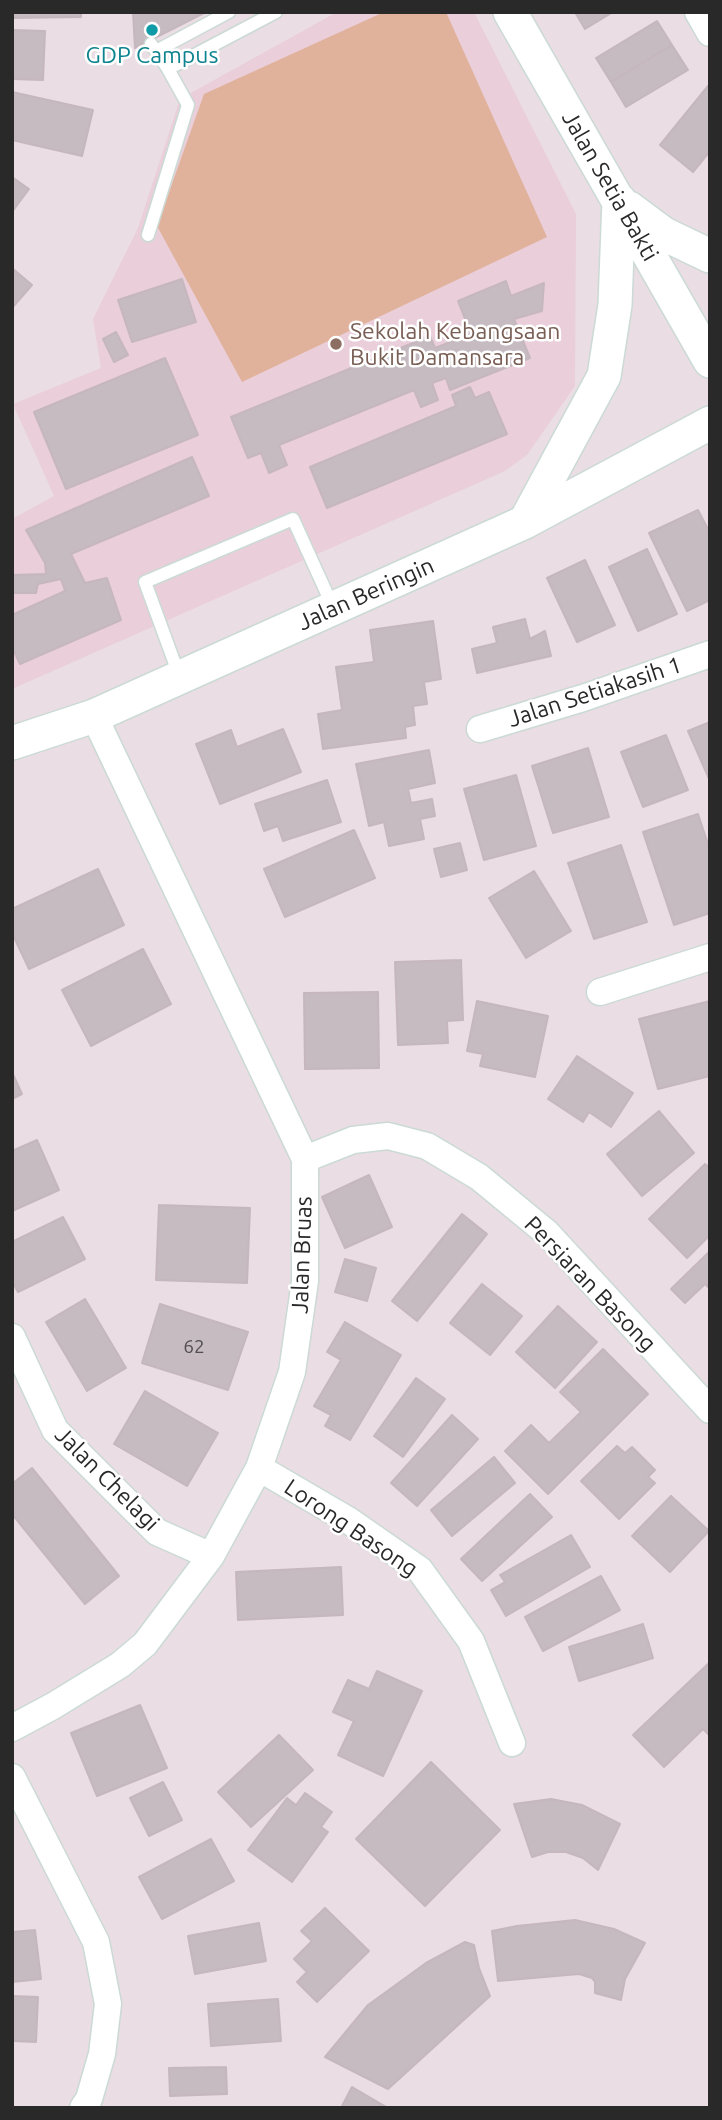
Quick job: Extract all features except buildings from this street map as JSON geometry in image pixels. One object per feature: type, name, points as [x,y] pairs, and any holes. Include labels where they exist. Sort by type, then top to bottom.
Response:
[{"type":"street","name":"Jalan Setia Bakti","points":[[510,12],[710,361]]},
{"type":"street","points":[[698,12],[710,33]]},
{"type":"street","points":[[619,200],[664,234],[710,256]]},
{"type":"street","points":[[525,522],[604,376],[615,306],[619,200]]},
{"type":"street","name":"Jalan Beringin","points":[[12,743],[94,716],[180,679],[525,522],[710,423]]},
{"type":"street","name":"Jalan Setiakasih 1","points":[[480,729],[583,698],[710,654]]},
{"type":"street","name":"Jalan Bruas","points":[[12,1728],[120,1665],[137,1651],[211,1556],[260,1468],[292,1372],[305,1281],[305,1159],[94,716]]},
{"type":"street","points":[[600,992],[710,957]]},
{"type":"street","name":"Persiaran Basong","points":[[305,1159],[353,1140],[388,1136],[427,1146],[479,1177],[547,1233],[710,1410]]},
{"type":"street","name":"Jalan Chelagi","points":[[12,1337],[55,1430],[157,1532],[211,1556]]},
{"type":"street","name":"Lorong Basong","points":[[260,1468],[348,1520],[420,1570],[471,1641],[512,1744]]},
{"type":"street","points":[[12,1777],[96,1941],[108,2004],[102,2054],[89,2099],[83,2108]]},
{"type":"lane","points":[[148,235],[188,106],[153,47],[229,12]]},
{"type":"lane","points":[[168,69],[276,12]]},
{"type":"lane","points":[[180,679],[145,582],[293,519],[334,609]]},
{"type":"shaded area","name":"Sekolah Kebangsaan Bukit Damansara","points":[[337,12],[474,12],[576,214],[575,386],[527,455],[505,471],[12,689],[12,519],[54,496],[13,404],[101,368],[93,319],[138,228],[180,99]]},
{"type":"shaded area","points":[[384,12],[446,12],[547,237],[242,382],[157,226],[204,94]]},
{"type":"place","name":"GDP Campus","points":[[152,30]]},
{"type":"place","name":"Sekolah Kebangsaan Bukit Damansara","points":[[336,344]]}]
